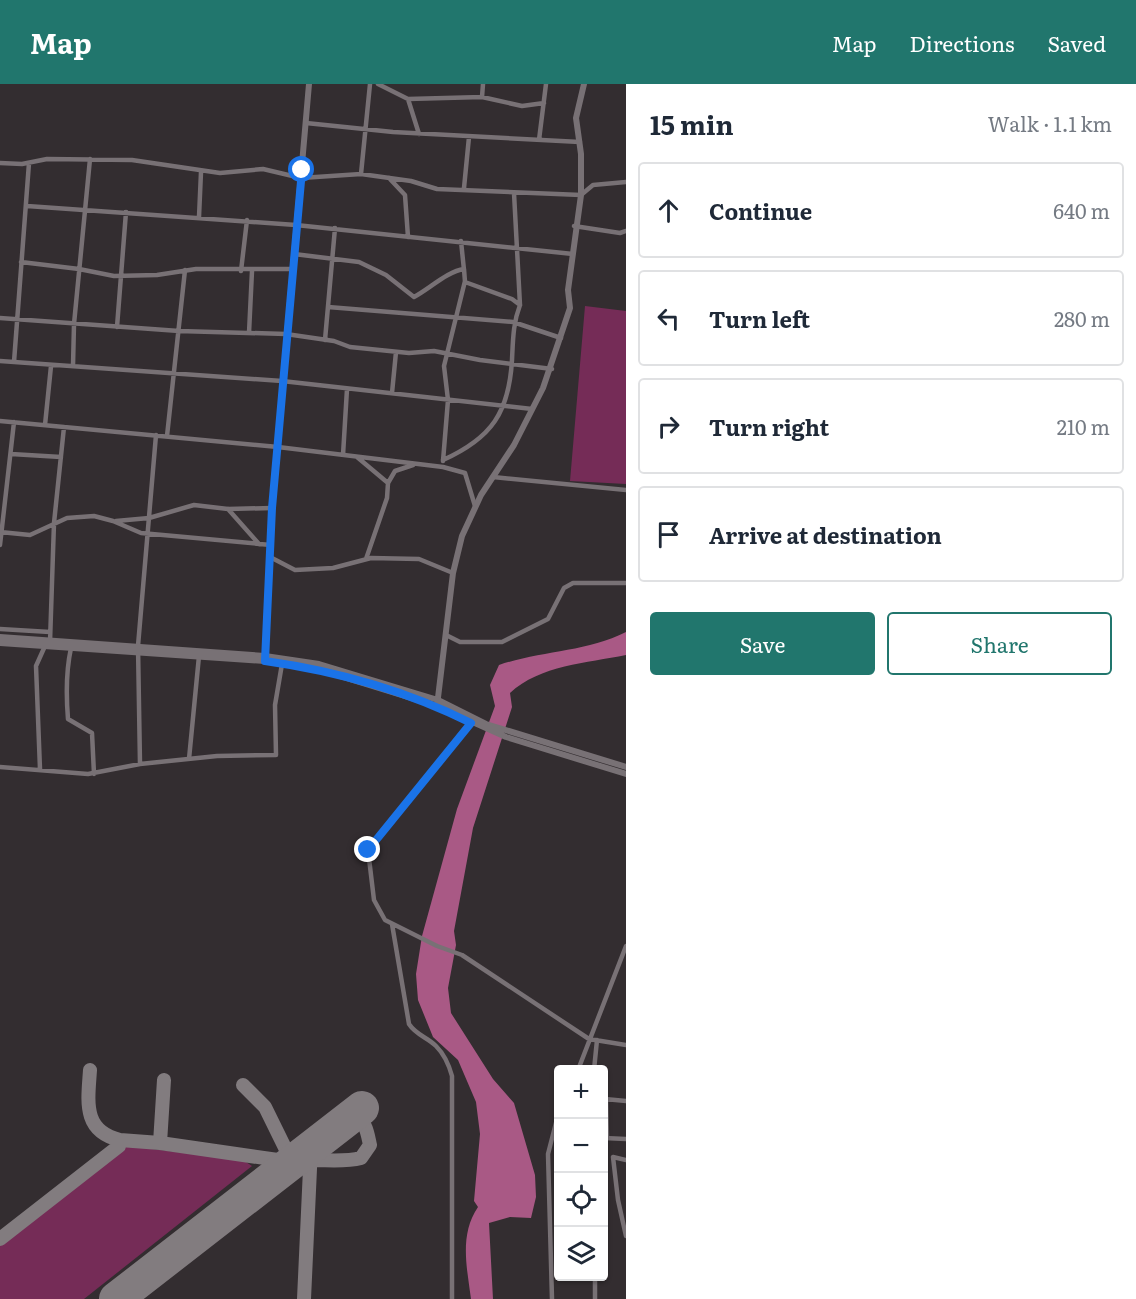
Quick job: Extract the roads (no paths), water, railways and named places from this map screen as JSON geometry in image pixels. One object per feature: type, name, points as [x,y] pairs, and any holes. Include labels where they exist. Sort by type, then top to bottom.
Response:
[{"type":"street","points":[[265,658],[272,508],[309,84]]},
{"type":"street","points":[[361,174],[370,84]]},
{"type":"street","points":[[378,84],[408,99],[482,97],[522,106],[544,103]]},
{"type":"street","points":[[482,97],[483,84]]},
{"type":"street","points":[[539,140],[546,84]]},
{"type":"street","points":[[438,703],[453,573],[462,536],[475,506],[532,409],[552,369],[570,308],[568,290],[574,226],[580,195],[580,142],[576,118],[584,84]]},
{"type":"street","points":[[408,99],[418,134]]},
{"type":"street","points":[[306,123],[418,134],[580,142]]},
{"type":"street","points":[[464,188],[469,137]]},
{"type":"street","points":[[0,163],[29,163],[47,159],[140,160],[201,172],[220,173],[263,169],[301,178],[361,174],[411,181],[431,188],[464,188],[514,193],[580,195],[593,185],[626,182]]},
{"type":"street","points":[[73,366],[83,211],[90,159]]},
{"type":"street","points":[[14,362],[29,163]]},
{"type":"street","points":[[199,217],[201,172]]},
{"type":"street","points":[[389,178],[405,195],[408,237]]},
{"type":"street","points":[[443,460],[474,442],[495,422],[505,406],[512,363],[513,322],[520,305],[514,193]]},
{"type":"street","points":[[27,207],[247,220],[573,254]]},
{"type":"street","points":[[117,327],[123,276],[126,212]]},
{"type":"street","points":[[241,271],[247,220]]},
{"type":"street","points":[[574,226],[620,233],[626,231]]},
{"type":"street","points":[[325,340],[335,228]]},
{"type":"street","points":[[461,241],[465,282]]},
{"type":"street","points":[[294,254],[365,264],[386,275],[414,297],[460,269],[464,269],[465,282],[446,352],[444,375],[448,400],[443,467]]},
{"type":"street","points":[[21,262],[123,276],[185,270],[292,269]]},
{"type":"street","points":[[167,436],[185,270]]},
{"type":"street","points":[[249,333],[252,271]]},
{"type":"street","points":[[465,282],[512,299],[520,305]]},
{"type":"street","points":[[328,308],[385,310],[513,322],[561,338]]},
{"type":"street","points":[[0,318],[179,331],[286,334],[325,340],[350,347],[396,352],[446,352],[480,360],[552,369]]},
{"type":"street","points":[[392,393],[396,352]]},
{"type":"street","points":[[0,362],[282,381],[532,409]]},
{"type":"street","points":[[45,425],[51,366]]},
{"type":"street","points":[[343,455],[347,388]]},
{"type":"street","points":[[0,421],[278,447],[443,467],[465,473],[475,506]]},
{"type":"street","points":[[0,545],[14,422]]},
{"type":"street","points":[[40,769],[36,666],[48,644],[50,632],[54,523],[64,427]]},
{"type":"street","points":[[140,764],[138,649],[156,435]]},
{"type":"street","points":[[11,454],[61,458]]},
{"type":"street","points":[[357,457],[388,483]]},
{"type":"street","points":[[366,559],[387,498],[388,483],[395,471],[417,464]]},
{"type":"street","points":[[493,477],[626,490]]},
{"type":"street","points":[[1,532],[30,535],[54,523],[80,515],[113,521],[149,518],[194,505],[228,509],[272,508]]},
{"type":"street","points":[[228,509],[259,544]]},
{"type":"street","points":[[113,521],[135,532],[148,534],[271,545]]},
{"type":"street","points":[[270,557],[295,570],[333,568],[366,559],[419,559],[453,573]]},
{"type":"street","points":[[446,635],[460,642],[502,642],[548,619],[564,588],[573,583],[626,583]]},
{"type":"street","points":[[0,629],[50,632]]},
{"type":"street","points":[[18,631],[18,638]]},
{"type":"street","points":[[0,637],[71,648],[138,649],[200,656],[265,658],[282,664],[317,669],[438,703],[471,723],[626,774]]},
{"type":"street","points":[[0,643],[138,649],[265,658],[329,667],[438,703],[485,727]]},
{"type":"street","points":[[71,648],[66,672],[69,686],[68,718],[92,733],[94,774]]},
{"type":"street","points":[[189,759],[200,656]]},
{"type":"street","points":[[0,767],[94,774],[140,764],[276,755],[275,705],[282,664]]},
{"type":"street","points":[[471,723],[368,850],[374,900],[378,911],[392,924],[437,946],[462,955],[589,1039],[626,1045]]},
{"type":"street","points":[[507,734],[626,767]]},
{"type":"street","points":[[392,924],[409,1024],[414,1032],[435,1045],[448,1064],[452,1076],[452,1299]]},
{"type":"street","points":[[580,1065],[626,946]]},
{"type":"street","points":[[594,1065],[597,1040]]},
{"type":"street","points":[[608,1099],[626,1101]]},
{"type":"street","points":[[552,1299],[548,1154],[557,1119]]},
{"type":"street","points":[[608,1138],[626,1139]]},
{"type":"street","points":[[626,1160],[614,1157],[618,1200],[626,1236]]},
{"type":"street","points":[[618,1200],[625,1199]]},
{"type":"street","points":[[595,1281],[595,1299]]}]
